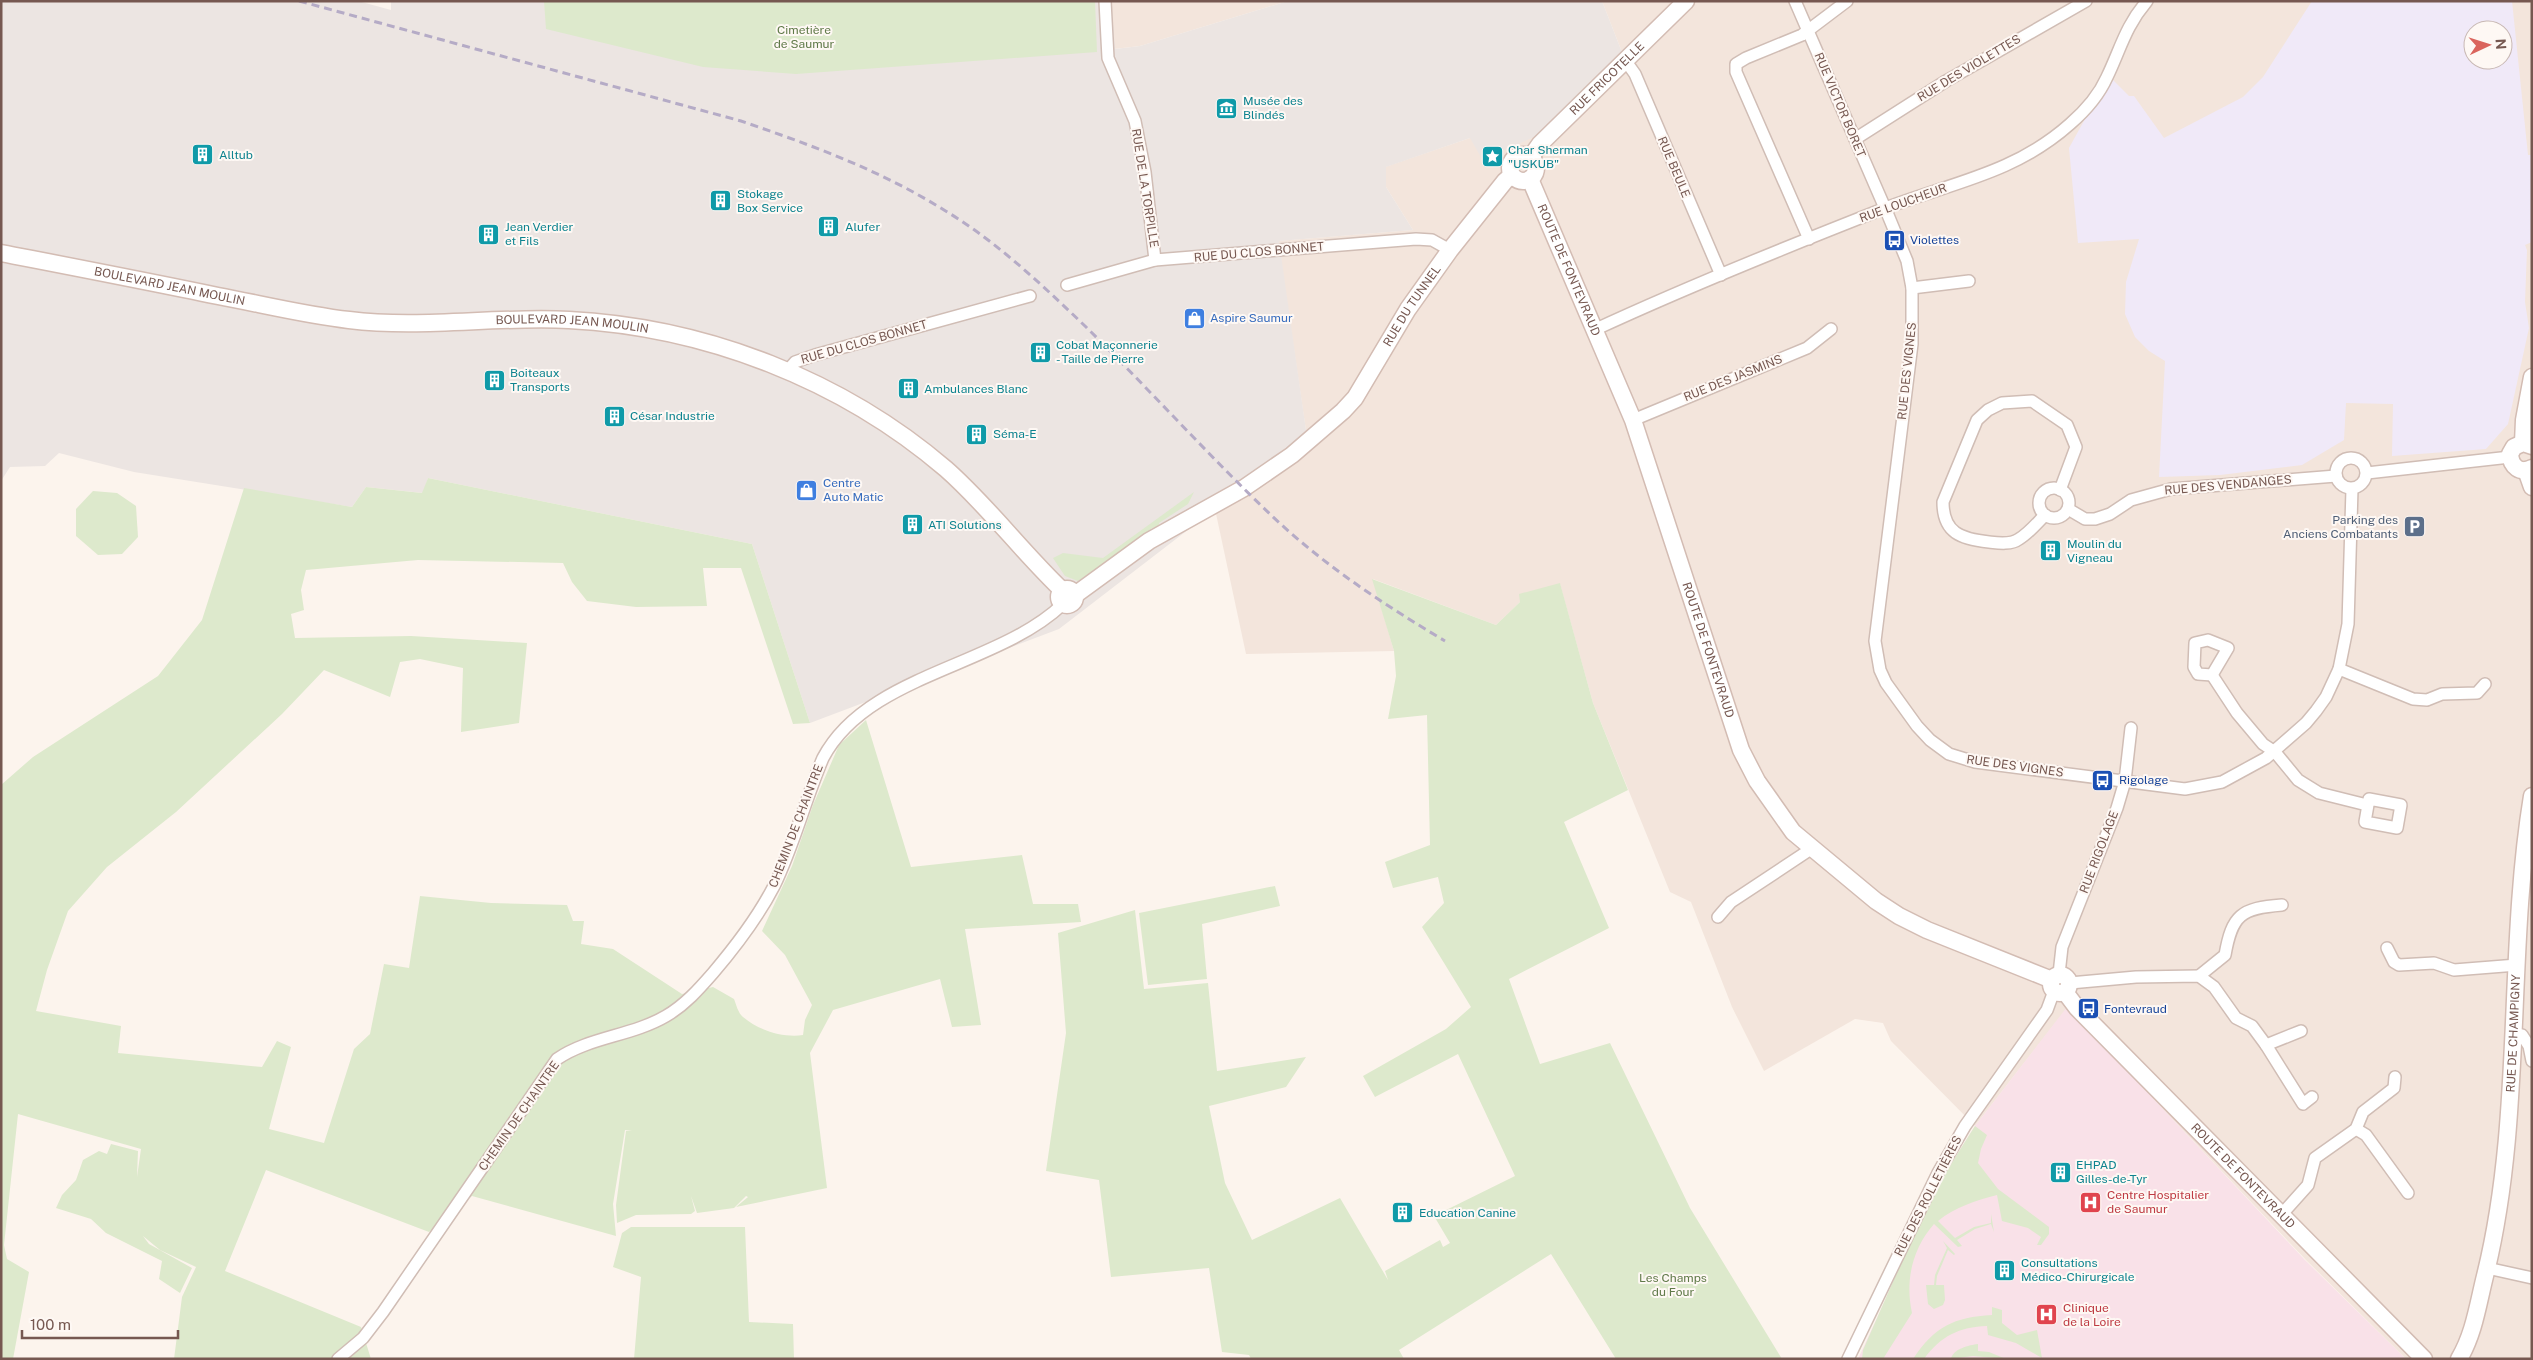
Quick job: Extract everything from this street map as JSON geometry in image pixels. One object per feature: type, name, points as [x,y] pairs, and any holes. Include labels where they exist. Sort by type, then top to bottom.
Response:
[{"type":"street","name":"RUE DE LA TORPILLE","points":[[1105,1],[1108,58],[1134,121],[1145,172],[1155,260]]},
{"type":"street","name":"RUE FRICOTELLE","points":[[1530,158],[1540,144],[1686,1]]},
{"type":"street","name":"RUE VICTOR BORET","points":[[1795,1],[1885,208]]},
{"type":"street","points":[[1809,239],[1736,72],[1736,64],[1808,32],[1847,1]]},
{"type":"street","name":"RUE DES VIOLETTES","points":[[1855,139],[2070,4],[2086,1]]},
{"type":"street","name":"RUE LOUCHEUR","points":[[1594,330],[1721,275],[1885,208],[2005,167],[2032,154],[2055,137],[2088,107],[2107,78],[2123,36],[2147,1]]},
{"type":"street","name":"RUE BEULE","points":[[1625,60],[1634,74],[1721,275]]},
{"type":"street","points":[[1522,155],[1530,158],[1536,168],[1530,179],[1519,180],[1512,175],[1511,165],[1514,159],[1522,155]]},
{"type":"street","name":"RUE DU TUNNEL","points":[[1067,596],[1149,541],[1244,488],[1292,455],[1343,411],[1355,398],[1408,309],[1450,250],[1505,181],[1512,175]]},
{"type":"street","name":"ROUTE DE FONTEVRAUD","points":[[1530,179],[1633,420],[1741,750],[1757,781],[1785,823],[1811,849],[1898,916],[1926,930],[2060,984],[2076,1008],[2424,1359]]},
{"type":"street","name":"RUE DES VIGNES","points":[[1885,208],[1907,261],[1912,288],[1912,344],[1875,641],[1883,676],[1917,726],[1930,740],[1949,754],[1975,762],[2185,789],[2208,786],[2237,776],[2274,752],[2316,711],[2326,697],[2339,669],[2348,624],[2352,489]]},
{"type":"street","name":"RUE DU CLOS BONNET","points":[[1067,285],[1155,260],[1416,239],[1432,240],[1450,250]]},
{"type":"street","name":"BOULEVARD JEAN MOULIN","points":[[1,253],[348,320],[408,322],[569,320],[650,329],[726,348],[788,370],[878,420],[946,469],[1001,524],[1067,596]]},
{"type":"street","points":[[1912,288],[1969,281]]},
{"type":"street","name":"RUE DU CLOS BONNET","points":[[788,370],[795,362],[815,355],[1030,296]]},
{"type":"street","name":"RUE DES JASMINS","points":[[1633,420],[1807,348],[1831,329]]},
{"type":"street","points":[[2532,377],[2524,420],[2527,444],[2514,447],[2510,457],[2516,469],[2529,469],[2532,488]]},
{"type":"street","points":[[2045,515],[2018,540],[2004,544],[1968,540],[1951,530],[1943,516],[1943,502],[1977,420],[1988,410],[2002,403],[2032,401],[2067,424],[2076,447],[2060,490]]},
{"type":"street","points":[[2349,457],[2361,461],[2367,473],[2362,484],[2352,489],[2341,485],[2336,476],[2338,464],[2349,457]]},
{"type":"street","points":[[2367,473],[2510,457]]},
{"type":"street","name":"RUE DES VENDANGES","points":[[2068,509],[2085,519],[2095,519],[2110,514],[2131,500],[2170,489],[2336,476]]},
{"type":"street","points":[[2051,489],[2060,490],[2067,496],[2068,509],[2058,518],[2045,515],[2040,507],[2040,498],[2051,489]]},
{"type":"street","name":"CHEMIN DE CHAINTRE","points":[[338,1359],[363,1338],[383,1312],[558,1059],[569,1051],[628,1033],[666,1016],[693,995],[725,959],[751,924],[774,886],[823,758],[831,743],[843,730],[882,700],[914,683],[1024,634],[1050,616],[1067,596]]},
{"type":"street","points":[[2339,669],[2413,699],[2427,700],[2442,694],[2478,694],[2485,684]]},
{"type":"street","points":[[2212,675],[2237,713],[2263,744],[2274,752],[2298,780],[2319,793],[2367,805]]},
{"type":"street","name":"RUE RIGOLAGE","points":[[2060,984],[2062,948],[2125,782],[2131,728]]},
{"type":"street","name":"RUE DE CHAMPIGNY","points":[[2459,1359],[2468,1343],[2487,1268],[2504,1182],[2517,965],[2528,822],[2532,796]]},
{"type":"street","points":[[1718,917],[1731,902],[1811,849]]},
{"type":"street","points":[[2060,984],[2206,973],[2224,955],[2229,930],[2236,920],[2258,907],[2282,906]]},
{"type":"street","points":[[2388,948],[2394,962],[2399,965],[2434,963],[2454,970],[2517,965]]},
{"type":"street","points":[[2206,973],[2236,1018],[2252,1026],[2303,1104],[2312,1097]]},
{"type":"street","name":"RUE DES ROLLETIÈRES","points":[[1848,1359],[1938,1172],[1965,1126],[2047,1010],[2060,984]]},
{"type":"street","points":[[2266,1045],[2301,1031]]},
{"type":"street","points":[[2513,1034],[2522,1035],[2527,1041],[2532,1060]]},
{"type":"street","points":[[2282,1214],[2308,1185],[2315,1158],[2356,1129],[2362,1112],[2394,1088],[2396,1077]]},
{"type":"street","points":[[2356,1129],[2366,1136],[2408,1193]]},
{"type":"street","points":[[2487,1268],[2532,1278]]},
{"type":"shaded area","points":[[1,1],[358,1],[391,10],[391,1],[1111,1],[1115,49],[1140,46],[1288,1],[1602,1],[1625,60],[1534,137],[1482,159],[1470,138],[1386,167],[1386,187],[1413,230],[1279,241],[1309,451],[1215,509],[1059,629],[810,723],[752,544],[428,478],[423,493],[366,487],[352,507],[134,472],[59,453],[45,466],[10,467],[1,481]]},
{"type":"shaded area","points":[[1111,1],[1288,1],[1140,46],[1114,49]]},
{"type":"shaded area","points":[[1602,1],[2532,1],[2532,1359],[2406,1359],[2306,1260],[2067,1008],[1975,1126],[1891,1041],[1883,1023],[1855,1019],[1764,1071],[1732,1007],[1691,902],[1670,892],[1593,703],[1560,584],[1520,602],[1496,625],[1373,579],[1394,651],[1246,654],[1215,509],[1309,451],[1278,241],[1413,230],[1386,187],[1385,167],[1470,138],[1625,60]]},
{"type":"shaded area","points":[[2312,1],[2512,1],[2528,155],[2532,155],[2532,242],[2525,245],[2527,250],[2525,302],[2529,328],[2508,424],[2486,449],[2392,456],[2393,404],[2346,403],[2344,440],[2302,465],[2220,475],[2159,477],[2165,361],[2149,351],[2135,337],[2125,314],[2126,282],[2139,239],[2078,243],[2069,148],[2085,119],[2113,80],[2129,96],[2134,96],[2164,138],[2243,97],[2263,77]]},
{"type":"shaded area","name":"Centre Hospitalier de Saumur","points":[[2067,1007],[2305,1260],[2406,1359],[1858,1359],[1942,1178],[1975,1126]]},
{"type":"green space","name":"Cimetière de Saumur","points":[[544,1],[1095,1],[1097,52],[796,74],[703,67],[546,29]]},
{"type":"green space","points":[[428,478],[752,544],[810,723],[793,724],[741,568],[703,568],[707,606],[636,607],[587,601],[572,582],[563,563],[418,560],[306,570],[301,590],[304,610],[291,614],[295,638],[411,636],[527,643],[519,723],[461,732],[463,668],[420,659],[400,662],[390,697],[324,670],[282,714],[176,812],[107,867],[68,911],[47,970],[36,1011],[121,1026],[118,1053],[262,1067],[277,1041],[291,1047],[269,1129],[324,1143],[354,1049],[370,1034],[384,964],[409,968],[420,896],[491,903],[567,905],[573,921],[584,921],[581,944],[613,949],[682,994],[713,987],[734,999],[741,1015],[756,1026],[779,1034],[803,1035],[805,1020],[812,1005],[785,955],[762,931],[792,866],[813,805],[839,745],[866,720],[911,867],[1022,855],[1033,904],[1078,904],[1081,922],[965,929],[981,1025],[952,1027],[940,979],[833,1010],[810,1053],[827,1188],[736,1207],[748,1197],[746,1196],[734,1208],[697,1213],[691,1196],[695,1211],[691,1214],[636,1215],[617,1223],[616,1205],[626,1131],[632,1131],[625,1130],[613,1204],[616,1236],[472,1196],[429,1232],[266,1170],[225,1271],[361,1327],[371,1359],[174,1359],[182,1297],[196,1267],[160,1250],[143,1236],[149,1244],[192,1268],[180,1293],[159,1279],[162,1261],[106,1233],[91,1219],[56,1208],[62,1195],[76,1180],[83,1160],[99,1151],[107,1154],[111,1144],[138,1151],[137,1177],[141,1149],[18,1114],[4,1245],[7,1259],[29,1272],[13,1359],[1,1359],[1,785],[33,757],[158,676],[202,620],[244,488],[352,507],[366,487],[422,493]]},
{"type":"green space","points":[[93,491],[117,493],[136,506],[138,537],[122,554],[98,555],[76,536],[76,509]]},
{"type":"green space","points":[[1194,492],[1188,504],[1159,523],[1159,527],[1152,528],[1143,537],[1078,581],[1065,576],[1053,558],[1063,553],[1103,558]]},
{"type":"green space","name":"Les Champs du Four","points":[[1372,579],[1496,625],[1520,602],[1519,594],[1560,583],[1593,703],[1628,790],[1564,822],[1609,928],[1509,979],[1540,1064],[1610,1043],[1690,1208],[1782,1359],[1616,1359],[1551,1254],[1399,1350],[1404,1359],[1251,1359],[1249,1355],[1222,1352],[1209,1268],[1111,1277],[1099,1180],[1046,1171],[1066,1033],[1058,933],[1135,910],[1144,989],[1208,983],[1217,1071],[1306,1057],[1286,1087],[1209,1106],[1225,1183],[1252,1240],[1340,1198],[1388,1280],[1385,1271],[1440,1240],[1443,1247],[1450,1243],[1434,1216],[1515,1176],[1458,1054],[1375,1097],[1363,1076],[1446,1029],[1471,1007],[1422,927],[1444,903],[1438,877],[1393,888],[1385,862],[1430,845],[1427,715],[1388,719],[1396,676],[1394,651]]},
{"type":"green space","points":[[1275,886],[1280,906],[1202,924],[1207,979],[1148,985],[1139,913]]},
{"type":"green space","points":[[1975,1126],[1987,1135],[1978,1163],[1998,1189],[2049,1227],[2049,1234],[2041,1245],[2037,1245],[2041,1237],[2028,1228],[2002,1221],[1997,1195],[1966,1205],[1945,1216],[1938,1221],[1955,1238],[1974,1227],[1991,1223],[1991,1214],[1994,1232],[1991,1224],[1975,1229],[1957,1240],[1962,1246],[1958,1247],[1934,1224],[1920,1244],[1912,1266],[1909,1289],[1912,1313],[1883,1359],[1862,1359],[1863,1350],[1917,1227],[1942,1178]]},
{"type":"green space","points":[[631,1227],[745,1227],[749,1322],[793,1324],[794,1359],[634,1359],[641,1277],[613,1267],[622,1233]]},
{"type":"green space","points":[[1943,1241],[1955,1254],[1948,1250],[1937,1276],[1936,1285],[1944,1285],[1945,1300],[1943,1305],[1934,1309],[1928,1304],[1926,1285],[1934,1285],[1935,1275],[1947,1248]]},
{"type":"green space","points":[[1992,1307],[2002,1310],[2002,1323],[2017,1335],[2037,1330],[2042,1358],[2016,1343],[1988,1335],[1987,1326],[1968,1328],[1951,1334],[1937,1344],[1924,1359],[1913,1359],[1929,1339],[1946,1326],[1967,1318],[1992,1315]]},
{"type":"green space","points":[[1978,1344],[1978,1351],[1989,1352],[2006,1359],[1973,1356],[1951,1359],[1958,1350]]},
{"type":"railway","points":[[299,1],[741,121],[845,160],[920,196],[982,235],[1035,279],[1085,326],[1225,469],[1292,534],[1355,583],[1445,641]]},
{"type":"place","name":"Musée des Blindés","points":[[1227,108]]},
{"type":"place","name":"Alltub","points":[[203,155]]},
{"type":"place","name":"Char Sherman \"USKUB\"","points":[[1492,157]]},
{"type":"place","name":"Stokage Box Service","points":[[721,201]]},
{"type":"place","name":"Alufer","points":[[829,227]]},
{"type":"place","name":"Jean Verdier et Fils","points":[[489,234]]},
{"type":"place","name":"Violettes","points":[[1894,240]]},
{"type":"place","name":"Aspire Saumur","points":[[1194,318]]},
{"type":"place","name":"Cobat Maçonnerie - Taille de Pierre","points":[[1040,352]]},
{"type":"place","name":"Boiteaux Transports","points":[[494,380]]},
{"type":"place","name":"Ambulances Blanc","points":[[908,389]]},
{"type":"place","name":"César Industrie","points":[[614,416]]},
{"type":"place","name":"Séma-E","points":[[977,434]]},
{"type":"place","name":"Centre Auto Matic","points":[[807,490]]},
{"type":"place","name":"ATI Solutions","points":[[912,525]]},
{"type":"place","name":"Parking des Anciens Combatants","points":[[2414,527]]},
{"type":"place","name":"Moulin du Vigneau","points":[[2051,551]]},
{"type":"place","name":"Rigolage","points":[[2103,780]]},
{"type":"place","name":"Fontevraud","points":[[2088,1009]]},
{"type":"place","name":"EHPAD Gilles-de-Tyr","points":[[2060,1172]]},
{"type":"place","name":"Centre Hospitalier de Saumur","points":[[2091,1202]]},
{"type":"place","name":"Education Canine","points":[[1403,1213]]},
{"type":"place","name":"Consultations Médico-Chirurgicale","points":[[2005,1270]]},
{"type":"place","name":"Clinique de la Loire","points":[[2047,1315]]}]
